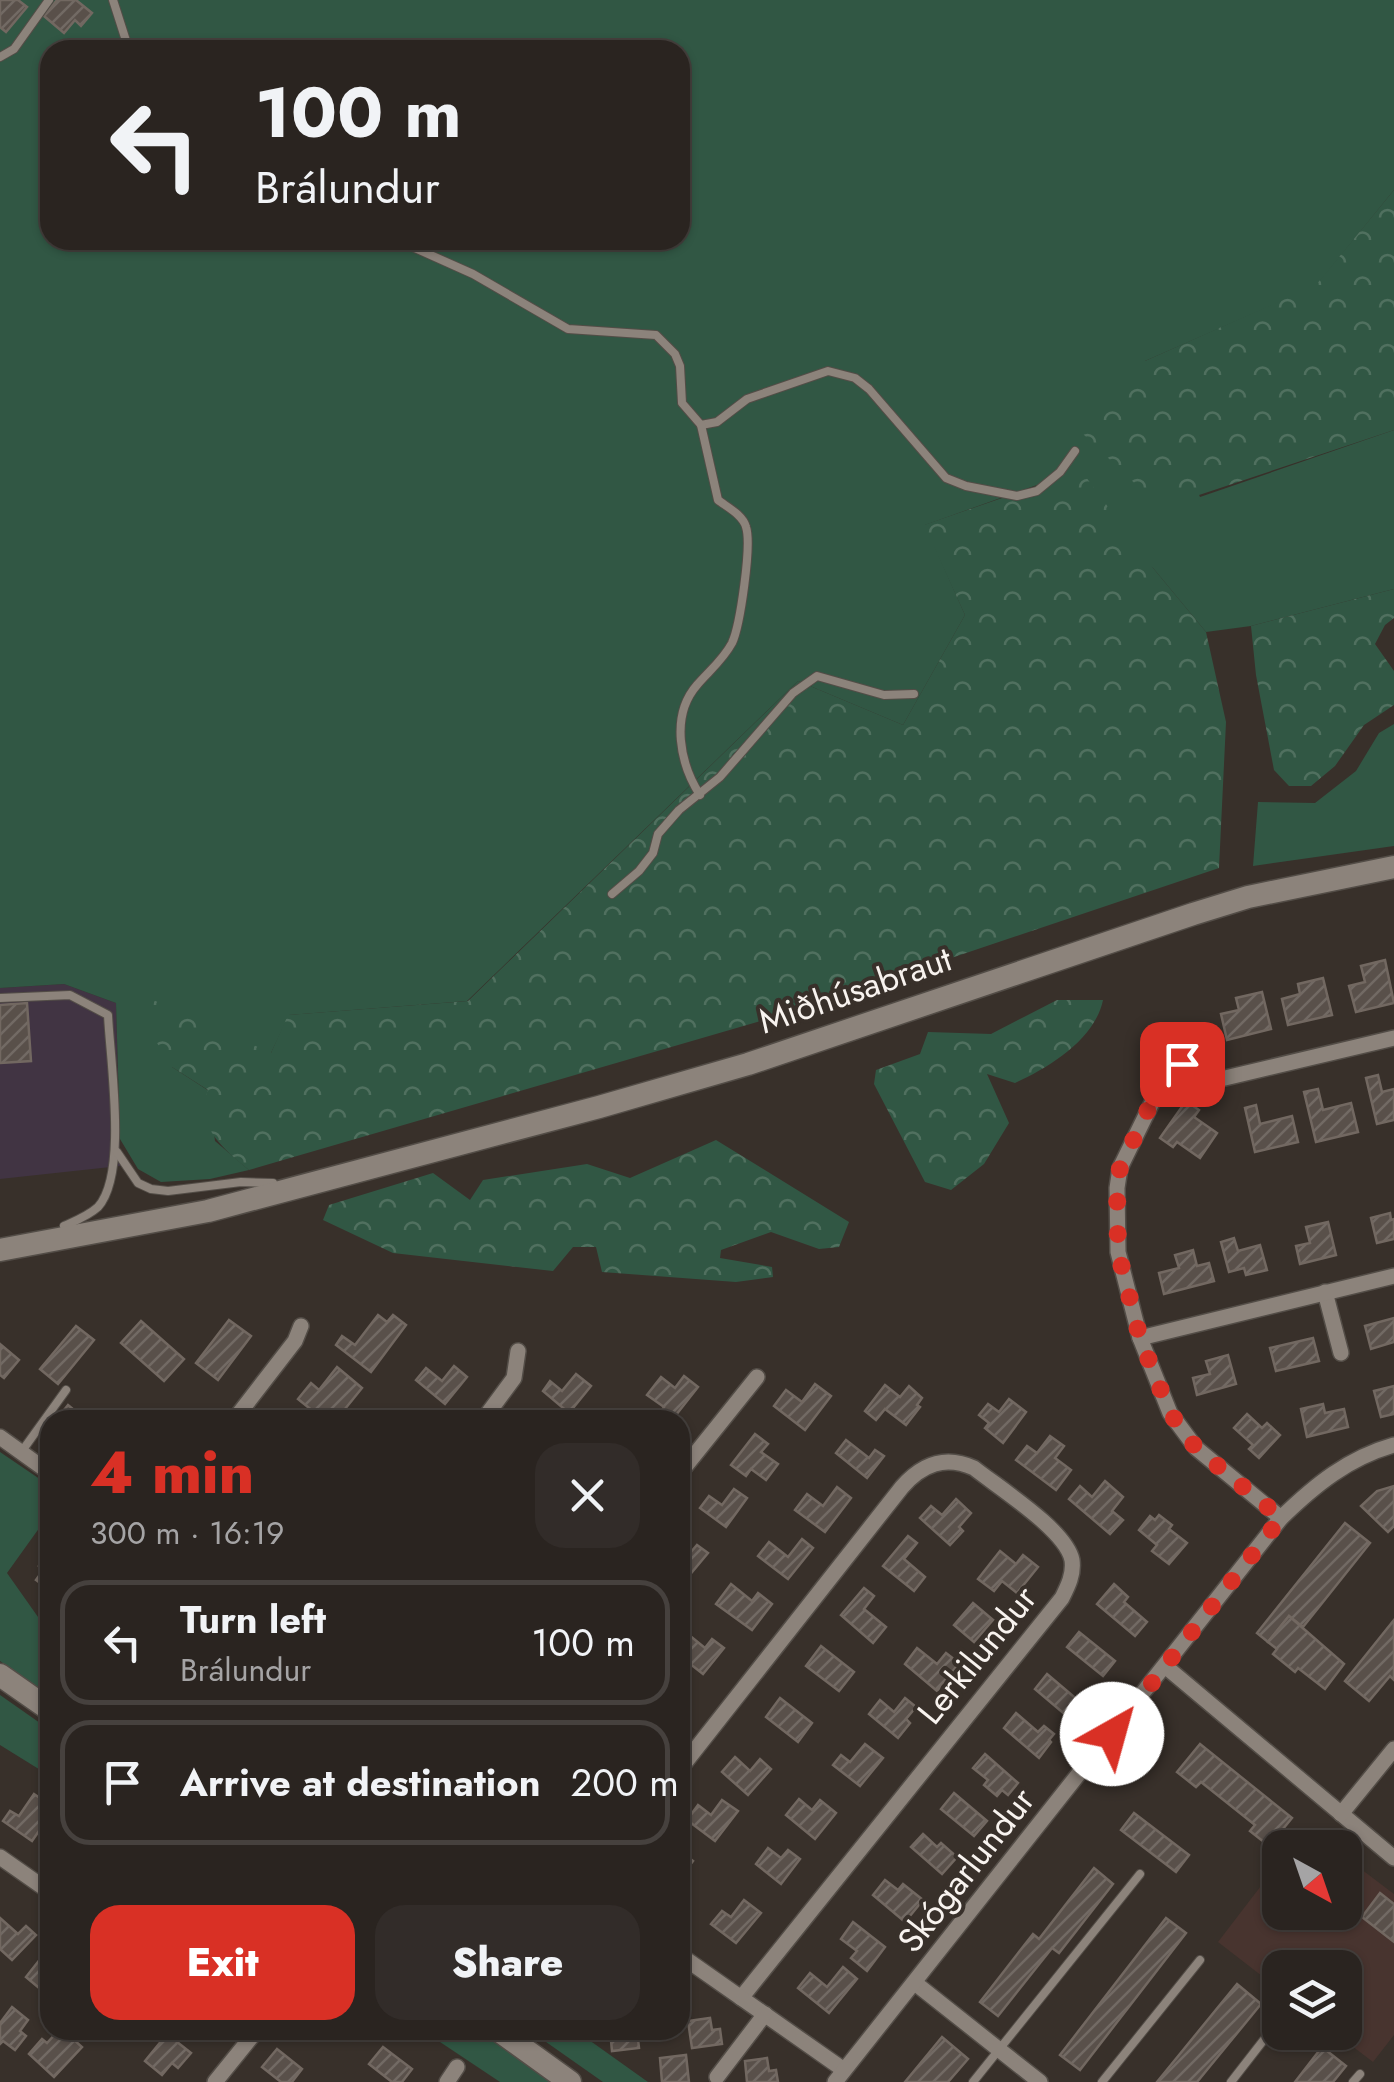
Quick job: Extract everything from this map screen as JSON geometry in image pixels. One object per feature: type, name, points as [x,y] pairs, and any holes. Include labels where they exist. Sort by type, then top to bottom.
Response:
[{"type":"street","name":"Miðhúsabraut","points":[[0,1250],[208,1211],[581,1112],[748,1064],[1248,897],[1394,867]]},
{"type":"street","points":[[1281,1518],[1196,1448],[1170,1413],[1140,1338],[1118,1252],[1120,1168],[1166,1072],[1176,1064],[1188,1064],[1203,1075],[1225,1078],[1394,1038]]},
{"type":"street","name":"Miðhúsabraut","points":[[0,1238],[272,1183],[336,1174]]},
{"type":"street","points":[[1140,1338],[1394,1276]]},
{"type":"street","points":[[1325,1292],[1340,1353]]},
{"type":"street","points":[[242,1410],[295,1341],[301,1326]]},
{"type":"street","points":[[490,1410],[514,1378],[518,1351]]},
{"type":"street","points":[[690,1461],[758,1377]]},
{"type":"street","points":[[0,1436],[40,1466]]},
{"type":"street","name":"Skógarlundur","points":[[840,2076],[1281,1518],[1338,1469],[1369,1452],[1394,1445]]},
{"type":"street","name":"Lerkilundur","points":[[690,1757],[902,1486],[919,1470],[946,1460],[974,1468],[1054,1532],[1068,1548],[1072,1568],[1062,1598],[741,1998]]},
{"type":"street","points":[[1165,1666],[1394,1858]]},
{"type":"street","points":[[0,1675],[40,1703]]},
{"type":"street","points":[[1341,1814],[1394,1749]]},
{"type":"street","points":[[0,1857],[40,1885]]},
{"type":"street","points":[[690,1962],[765,2014],[840,2076]]},
{"type":"street","points":[[915,1984],[1040,2082]]},
{"type":"street","points":[[717,2076],[765,2014]]},
{"type":"street","points":[[215,2082],[249,2040]]},
{"type":"street","points":[[512,2040],[570,2082]]},
{"type":"street","points":[[447,2082],[457,2067]]},
{"type":"lane","points":[[0,57],[14,49],[50,0]]},
{"type":"lane","points":[[113,0],[126,40]]},
{"type":"lane","points":[[419,250],[473,274],[568,329],[656,335],[676,354],[682,402],[701,425],[718,500],[738,514],[746,527],[740,616],[732,643],[694,688],[683,714],[680,733],[686,774],[700,794]]},
{"type":"lane","points":[[701,425],[717,422],[747,399],[828,372],[855,378],[946,478],[966,486],[1018,496],[1037,491],[1060,472],[1075,450]]},
{"type":"lane","points":[[612,894],[640,871],[653,853],[658,834],[679,810],[720,777],[793,692],[817,676],[884,695],[914,694]]},
{"type":"lane","points":[[0,998],[70,994],[108,1015],[117,1152],[100,1205],[64,1226]]},
{"type":"lane","points":[[117,1152],[138,1183],[152,1189],[272,1183]]},
{"type":"lane","points":[[51,1410],[66,1390]]},
{"type":"lane","points":[[21,1452],[40,1426]]},
{"type":"lane","points":[[973,2082],[1140,1874]]},
{"type":"lane","points":[[1102,2082],[1200,1960]]},
{"type":"lane","points":[[1231,2082],[1262,2042]]},
{"type":"shaded area","points":[[64,984],[116,1003],[120,1166],[0,1179],[0,988]]},
{"type":"shaded area","points":[[1362,1870],[1394,1894],[1394,2035],[1373,2062],[1357,2050],[1362,2050],[1362,1950],[1262,1950],[1262,1976],[1218,1942],[1262,1885],[1262,1930],[1362,1930]]},
{"type":"green space","points":[[0,0],[1394,0],[1394,190],[1316,286],[1145,361],[1200,497],[1394,430],[1394,589],[1251,626],[1206,632],[1153,568],[1048,481],[925,525],[965,615],[903,725],[798,681],[467,1001],[289,1015],[271,1053],[172,1067],[209,1091],[215,1141],[249,1170],[210,1179],[161,1182],[138,1169],[120,1139],[116,1003],[64,984],[0,988]]},
{"type":"green space","points":[[1394,190],[1394,430],[1178,502],[1149,497],[1083,434],[1145,361],[1316,285]]},
{"type":"green space","points":[[1069,454],[1206,632],[1226,722],[1219,868],[785,1014],[249,1170],[221,1145],[205,1115],[208,1090],[172,1067],[149,1030],[151,999],[271,1053],[288,1015],[468,1001],[798,681],[903,725],[965,615],[924,525],[1048,482]]},
{"type":"green space","points":[[1394,589],[1394,618],[1385,625],[1375,644],[1394,671],[1394,705],[1364,725],[1335,766],[1311,786],[1289,786],[1274,770],[1251,626]]},
{"type":"green space","points":[[1394,724],[1394,846],[1253,866],[1258,802],[1315,803],[1356,771],[1379,733]]},
{"type":"green space","points":[[1057,1000],[1103,1000],[1081,1039],[1042,1069],[1015,1083],[987,1074],[1009,1123],[984,1164],[951,1190],[925,1182],[874,1084],[876,1070],[920,1054],[928,1032],[991,1034]]},
{"type":"green space","points":[[716,1140],[849,1222],[839,1247],[819,1249],[771,1232],[721,1250],[720,1258],[772,1267],[773,1277],[736,1282],[602,1272],[596,1247],[573,1247],[553,1271],[393,1253],[323,1220],[329,1205],[433,1173],[470,1200],[483,1180],[587,1164],[630,1178]]},
{"type":"green space","points":[[0,1452],[40,1479],[40,1527],[7,1573],[40,1620],[40,1689],[0,1661]]},
{"type":"green space","points":[[0,1695],[40,1723],[40,1770],[0,1745]]},
{"type":"green space","points":[[437,2040],[498,2040],[558,2082],[500,2082]]},
{"type":"green space","points":[[543,2040],[589,2040],[648,2082],[603,2082]]},
{"type":"building","points":[[0,0],[18,0],[27,7],[6,32],[0,27]]},
{"type":"building","points":[[57,0],[76,0],[92,13],[81,26],[75,20],[64,33],[44,16]]},
{"type":"building","points":[[1385,960],[1394,1003],[1356,1012],[1349,986],[1365,982],[1361,966]]},
{"type":"building","points":[[1323,978],[1332,1015],[1288,1025],[1282,999],[1300,994],[1298,984]]},
{"type":"building","points":[[1262,992],[1271,1029],[1227,1040],[1221,1014],[1239,1010],[1236,998]]},
{"type":"building","points":[[27,1003],[31,1061],[0,1063],[0,1005]]},
{"type":"building","points":[[1378,1075],[1382,1092],[1394,1089],[1394,1120],[1377,1124],[1366,1078]]},
{"type":"building","points":[[1318,1089],[1323,1110],[1351,1103],[1358,1132],[1316,1142],[1304,1092]]},
{"type":"building","points":[[1186,1101],[1199,1110],[1194,1117],[1217,1133],[1200,1158],[1177,1142],[1173,1147],[1160,1138]]},
{"type":"building","points":[[1256,1105],[1260,1124],[1292,1116],[1298,1142],[1255,1152],[1245,1108]]},
{"type":"building","points":[[1390,1213],[1391,1220],[1394,1219],[1394,1239],[1377,1243],[1371,1218]]},
{"type":"building","points":[[1328,1222],[1336,1255],[1300,1264],[1296,1246],[1310,1243],[1306,1227]]},
{"type":"building","points":[[1234,1238],[1238,1251],[1260,1245],[1267,1270],[1246,1275],[1244,1268],[1229,1272],[1221,1242]]},
{"type":"building","points":[[1193,1250],[1197,1266],[1209,1263],[1214,1281],[1164,1294],[1159,1273],[1179,1268],[1175,1255]]},
{"type":"building","points":[[378,1315],[387,1322],[393,1315],[406,1325],[371,1372],[336,1345],[342,1336],[355,1345]]},
{"type":"building","points":[[1394,1318],[1394,1342],[1371,1349],[1365,1326]]},
{"type":"building","points":[[229,1320],[251,1336],[218,1380],[196,1363]]},
{"type":"building","points":[[141,1321],[184,1359],[164,1381],[121,1343]]},
{"type":"building","points":[[76,1326],[94,1340],[58,1384],[40,1369]]},
{"type":"building","points":[[1313,1338],[1319,1361],[1276,1371],[1270,1348]]},
{"type":"building","points":[[0,1344],[19,1360],[4,1378],[0,1375]]},
{"type":"building","points":[[1228,1355],[1236,1384],[1197,1395],[1193,1378],[1210,1374],[1206,1361]]},
{"type":"building","points":[[454,1366],[467,1377],[445,1404],[416,1380],[426,1368],[442,1381]]},
{"type":"building","points":[[337,1367],[362,1388],[344,1410],[312,1410],[298,1399],[311,1383],[319,1390]]},
{"type":"building","points":[[576,1374],[591,1386],[571,1410],[565,1410],[543,1391],[550,1381],[562,1391]]},
{"type":"building","points":[[684,1376],[698,1387],[680,1410],[662,1410],[664,1407],[647,1395],[661,1377],[675,1388]]},
{"type":"building","points":[[815,1384],[831,1396],[805,1430],[774,1406],[786,1390],[802,1402]]},
{"type":"building","points":[[885,1385],[900,1397],[909,1386],[922,1398],[906,1425],[885,1409],[876,1420],[865,1411]]},
{"type":"building","points":[[1394,1386],[1394,1414],[1381,1417],[1374,1391]]},
{"type":"building","points":[[1009,1399],[1026,1412],[1003,1443],[985,1428],[989,1423],[979,1415],[988,1404],[999,1412]]},
{"type":"building","points":[[1323,1404],[1325,1413],[1344,1409],[1348,1427],[1307,1437],[1301,1409]]},
{"type":"building","points":[[1247,1414],[1262,1428],[1267,1423],[1280,1435],[1259,1458],[1249,1449],[1253,1445],[1234,1428]]},
{"type":"building","points":[[755,1434],[768,1444],[761,1452],[778,1464],[766,1480],[751,1469],[746,1476],[731,1465]]},
{"type":"building","points":[[1050,1436],[1064,1446],[1055,1458],[1071,1470],[1056,1490],[1016,1460],[1027,1446],[1037,1453]]},
{"type":"building","points":[[846,1440],[869,1458],[875,1450],[884,1456],[867,1478],[836,1453]]},
{"type":"building","points":[[1105,1481],[1123,1497],[1112,1511],[1123,1520],[1110,1534],[1069,1499],[1080,1486],[1092,1497]]},
{"type":"building","points":[[1394,1486],[1394,1526],[1388,1532],[1361,1506],[1377,1491]]},
{"type":"building","points":[[837,1487],[851,1498],[825,1532],[795,1510],[807,1494],[823,1506]]},
{"type":"building","points":[[734,1489],[747,1498],[726,1527],[700,1508],[709,1496],[722,1505]]},
{"type":"building","points":[[956,1499],[971,1513],[959,1527],[963,1531],[950,1545],[920,1518],[931,1506],[942,1515]]},
{"type":"building","points":[[1159,1515],[1187,1543],[1169,1564],[1152,1551],[1157,1545],[1139,1530],[1150,1516],[1155,1520]]},
{"type":"building","points":[[1345,1523],[1370,1543],[1303,1627],[1289,1616],[1268,1642],[1257,1633]]},
{"type":"building","points":[[908,1536],[917,1543],[904,1559],[925,1577],[914,1591],[883,1566]]},
{"type":"building","points":[[802,1539],[813,1548],[788,1579],[758,1556],[769,1542],[788,1557]]},
{"type":"building","points":[[697,1545],[708,1553],[690,1574],[690,1553]]},
{"type":"building","points":[[1000,1551],[1016,1564],[1023,1555],[1038,1567],[1017,1593],[1002,1581],[994,1591],[978,1579]]},
{"type":"building","points":[[731,1584],[752,1601],[758,1593],[772,1604],[752,1630],[716,1604]]},
{"type":"building","points":[[1114,1584],[1128,1597],[1124,1602],[1147,1622],[1135,1636],[1097,1604]]},
{"type":"building","points":[[864,1588],[874,1596],[864,1609],[886,1627],[873,1643],[841,1615]]},
{"type":"building","points":[[973,1603],[993,1620],[974,1642],[954,1625]]},
{"type":"building","points":[[1289,1616],[1344,1664],[1325,1689],[1273,1654],[1277,1649],[1268,1642]]},
{"type":"building","points":[[1394,1620],[1394,1680],[1390,1676],[1369,1701],[1345,1681]]},
{"type":"building","points":[[1079,1632],[1115,1661],[1103,1676],[1067,1647]]},
{"type":"building","points":[[690,1636],[705,1648],[712,1639],[724,1648],[703,1674],[690,1664]]},
{"type":"building","points":[[821,1646],[854,1672],[839,1691],[806,1666]]},
{"type":"building","points":[[917,1648],[937,1664],[946,1653],[959,1663],[937,1691],[905,1664]]},
{"type":"building","points":[[1047,1674],[1080,1702],[1068,1717],[1035,1689]]},
{"type":"building","points":[[780,1698],[812,1723],[798,1742],[766,1717]]},
{"type":"building","points":[[905,1698],[916,1707],[898,1738],[869,1714],[880,1700],[894,1712]]},
{"type":"building","points":[[1016,1713],[1038,1732],[1044,1726],[1054,1734],[1039,1758],[1004,1728]]},
{"type":"building","points":[[865,1744],[883,1758],[860,1786],[833,1765],[841,1755],[850,1762]]},
{"type":"building","points":[[1200,1744],[1292,1818],[1282,1830],[1262,1830],[1262,1840],[1250,1831],[1255,1825],[1201,1782],[1196,1787],[1177,1772]]},
{"type":"building","points":[[985,1754],[1018,1783],[1008,1795],[1002,1790],[997,1796],[984,1785],[988,1780],[973,1768]]},
{"type":"building","points":[[735,1757],[750,1771],[760,1759],[771,1769],[748,1795],[722,1772]]},
{"type":"building","points":[[954,1793],[987,1821],[974,1836],[941,1809]]},
{"type":"building","points":[[34,1794],[40,1798],[40,1829],[32,1841],[3,1821],[10,1811],[19,1816]]},
{"type":"building","points":[[799,1799],[812,1810],[820,1800],[836,1813],[815,1839],[786,1815]]},
{"type":"building","points":[[722,1800],[738,1811],[715,1841],[690,1822],[698,1805],[711,1815]]},
{"type":"building","points":[[1134,1813],[1189,1855],[1176,1872],[1121,1830]]},
{"type":"building","points":[[923,1834],[957,1857],[942,1874],[911,1847]]},
{"type":"building","points":[[768,1848],[781,1858],[788,1850],[800,1859],[781,1884],[756,1864]]},
{"type":"building","points":[[1094,1868],[1113,1884],[1059,1953],[1052,1948],[998,2016],[980,2002],[1033,1934],[1039,1939]]},
{"type":"building","points":[[885,1880],[898,1890],[903,1884],[923,1900],[905,1922],[873,1895]]},
{"type":"building","points":[[1380,1893],[1394,1904],[1394,1942],[1362,1917]]},
{"type":"building","points":[[744,1900],[761,1913],[736,1943],[711,1924],[722,1911],[731,1917]]},
{"type":"building","points":[[0,1918],[18,1934],[26,1926],[36,1935],[12,1960],[0,1949]]},
{"type":"building","points":[[1166,1918],[1186,1933],[1080,2070],[1060,2055]]},
{"type":"building","points":[[853,1922],[885,1947],[867,1971],[851,1958],[857,1951],[841,1939]]},
{"type":"building","points":[[40,1959],[40,1989],[26,1977]]},
{"type":"building","points":[[843,1967],[857,1979],[829,2013],[798,1988],[810,1973],[827,1987]]},
{"type":"building","points":[[1237,1984],[1261,2004],[1197,2082],[1157,2082]]},
{"type":"building","points":[[12,2007],[28,2020],[20,2031],[26,2036],[15,2050],[3,2041],[0,2044],[0,2023]]},
{"type":"building","points":[[710,2018],[712,2030],[720,2029],[722,2044],[692,2048],[690,2021]]},
{"type":"building","points":[[942,2037],[968,2059],[948,2082],[905,2082]]},
{"type":"building","points":[[41,2040],[74,2040],[82,2047],[54,2077],[29,2054]]},
{"type":"building","points":[[162,2040],[175,2040],[191,2053],[178,2068],[172,2063],[162,2075],[145,2061]]},
{"type":"building","points":[[611,2040],[638,2040],[639,2048],[612,2051]]},
{"type":"building","points":[[383,2047],[412,2069],[402,2082],[392,2082],[369,2064]]},
{"type":"building","points":[[277,2049],[302,2069],[292,2082],[281,2082],[262,2067]]},
{"type":"building","points":[[1320,2050],[1326,2050],[1346,2066],[1333,2082],[1295,2082]]},
{"type":"building","points":[[686,2055],[689,2082],[662,2082],[660,2058]]},
{"type":"building","points":[[767,2058],[769,2071],[776,2070],[778,2082],[747,2082],[745,2061]]},
{"type":"route","points":[[1112,1734],[1281,1518],[1196,1448],[1170,1413],[1140,1338],[1118,1252],[1120,1168],[1166,1072],[1182,1064]]}]
